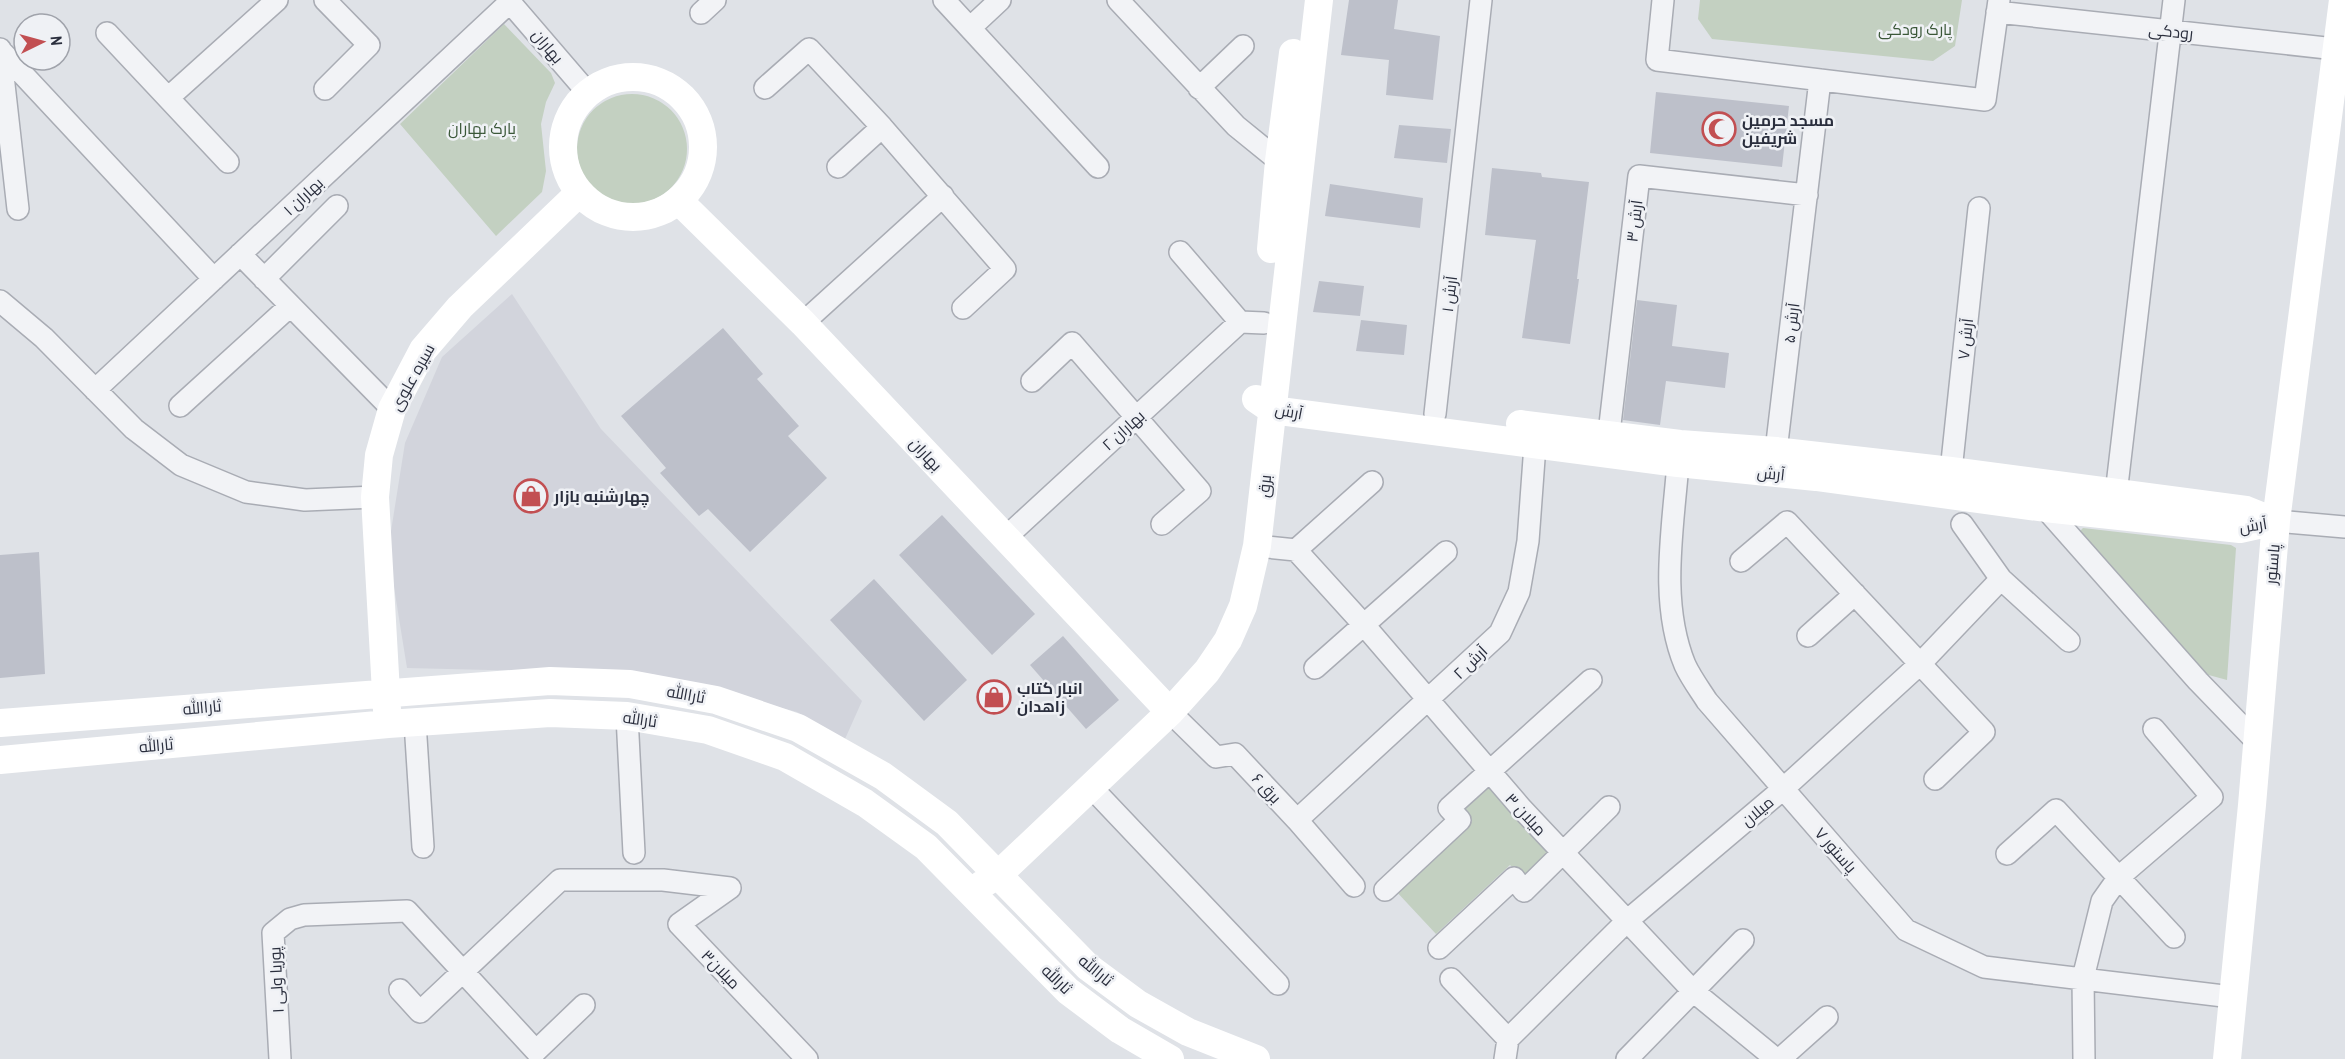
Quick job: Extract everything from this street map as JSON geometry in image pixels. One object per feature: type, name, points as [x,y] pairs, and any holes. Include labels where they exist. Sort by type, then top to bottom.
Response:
[{"type":"street","points":[[168,98],[277,0]]},
{"type":"street","points":[[324,89],[369,45],[325,0]]},
{"type":"street","points":[[944,0],[1098,167]]},
{"type":"street","points":[[970,28],[1000,0]]},
{"type":"street","name":"برق","points":[[992,869],[1091,787],[1163,706],[1212,631],[1226,600],[1267,401],[1252,322],[1279,161],[1300,0]]},
{"type":"street","name":"برق","points":[[992,869],[1163,706],[1207,672],[1228,640],[1243,606],[1257,546],[1267,401],[1318,0]]},
{"type":"street","name":"آرش ۱","points":[[1435,414],[1481,0]]},
{"type":"street","points":[[1663,0],[1657,60],[1985,100],[1998,6]]},
{"type":"street","points":[[2116,494],[2174,0]]},
{"type":"street","name":"پاستور","points":[[2227,1059],[2252,805],[2276,522],[2341,50],[2343,0]]},
{"type":"street","name":"بهاران","points":[[509,1],[588,93]]},
{"type":"street","name":"بهاران ۱","points":[[95,390],[509,1]]},
{"type":"street","points":[[1127,3],[1199,88],[1236,126],[1279,161]]},
{"type":"street","name":"رودکی","points":[[1998,6],[2170,31],[2341,50]]},
{"type":"street","points":[[107,33],[228,162]]},
{"type":"street","points":[[0,46],[18,209]]},
{"type":"street","points":[[1199,88],[1242,46]]},
{"type":"street","points":[[765,88],[809,49],[882,127],[1005,269],[963,308]]},
{"type":"street","points":[[1,51],[214,279]]},
{"type":"street","points":[[628,76],[650,78],[670,87],[687,101],[698,120],[703,142],[702,164],[693,184],[678,201],[660,213],[638,218],[616,216],[596,207],[579,193],[568,174],[563,152],[564,130],[573,110],[588,93],[606,81],[628,76]]},
{"type":"street","name":"آرش ۵","points":[[1776,451],[1820,80]]},
{"type":"street","points":[[838,167],[882,127]]},
{"type":"street","name":"آرش ۳","points":[[1609,433],[1639,176],[1807,195]]},
{"type":"street","name":"سیره علوی","points":[[402,723],[386,692],[375,497],[380,455],[392,409],[423,350],[460,307],[579,193]]},
{"type":"street","points":[[803,323],[943,196]]},
{"type":"street","name":"بهاران","points":[[678,201],[803,323],[1163,706]]},
{"type":"street","points":[[264,279],[337,206]]},
{"type":"street","name":"آرش ۷","points":[[1951,471],[1979,208]]},
{"type":"street","points":[[1180,252],[1252,322]]},
{"type":"street","points":[[240,254],[392,409]]},
{"type":"street","points":[[0,301],[44,338],[135,429],[181,465],[246,492],[305,500],[375,497]]},
{"type":"street","points":[[180,406],[290,306]]},
{"type":"street","name":"بهاران ۲","points":[[1005,538],[1136,419],[1252,322]]},
{"type":"street","points":[[1032,381],[1072,343],[1200,491],[1162,524]]},
{"type":"street","name":"آرش","points":[[1267,401],[1435,414],[1536,436],[1609,433],[1679,454],[1776,451],[1951,471],[2246,510],[2276,522]]},
{"type":"street","name":"آرش","points":[[1267,401],[1679,454],[1816,477],[2045,508],[2240,529],[2276,522],[2345,527]]},
{"type":"street","name":"آرش ۲","points":[[1297,820],[1428,702],[1500,633],[1519,592],[1528,541],[1536,436]]},
{"type":"street","name":"پاستور ۷","points":[[1679,454],[1670,567],[1671,608],[1686,667],[1707,701],[1906,930],[1984,967],[2232,997]]},
{"type":"street","points":[[1257,546],[1296,550],[1372,482]]},
{"type":"street","points":[[2045,508],[2256,741]]},
{"type":"street","points":[[1741,561],[1787,522],[1984,732],[1935,779]]},
{"type":"street","points":[[1962,524],[2001,579],[2069,641]]},
{"type":"street","name":"میلان ۳","points":[[1296,550],[1364,625],[1488,772],[1694,991],[1776,1059]]},
{"type":"street","points":[[1315,668],[1446,552]]},
{"type":"street","name":"میلان","points":[[1506,1049],[1628,920],[1783,789],[1920,664],[2001,579]]},
{"type":"street","points":[[1808,636],[1855,594]]},
{"type":"street","points":[[1385,890],[1460,820],[1449,808],[1591,680]]},
{"type":"street","name":"ثاراالله","points":[[0,723],[550,681],[630,684],[716,700],[798,728],[883,776],[947,823],[1088,967],[1138,1004],[1188,1032],[1256,1059]]},
{"type":"street","name":"برق ۶","points":[[1163,706],[1216,757],[1235,754],[1297,820],[1354,886]]},
{"type":"street","name":"ثارالله","points":[[0,759],[402,723],[550,713],[627,716],[708,730],[785,757],[866,802],[926,848],[1068,991],[1120,1030],[1170,1059]]},
{"type":"street","points":[[627,716],[634,853]]},
{"type":"street","points":[[402,723],[423,847]]},
{"type":"street","points":[[2084,1059],[2083,978],[2102,901],[2119,877],[2212,797],[2154,729]]},
{"type":"street","points":[[1091,787],[1278,984]]},
{"type":"street","points":[[1439,948],[1514,878],[1524,891],[1609,807]]},
{"type":"street","points":[[2007,854],[2056,810],[2174,937]]},
{"type":"street","points":[[969,891],[992,869]]},
{"type":"street","name":"میلان۳","points":[[464,973],[560,880],[663,880],[730,888],[679,924],[807,1059]]},
{"type":"street","name":"پوریا ولی ۱","points":[[280,1059],[273,933],[290,920],[303,915],[407,911],[464,973]]},
{"type":"street","points":[[1627,1059],[1743,940]]},
{"type":"street","points":[[400,990],[420,1012],[464,973],[536,1052],[584,1005]]},
{"type":"street","points":[[1451,979],[1506,1049]]},
{"type":"street","points":[[1780,1059],[1827,1017]]},
{"type":"shaded area","name":"چهارشنبه بازار","points":[[512,294],[601,429],[862,701],[845,739],[797,712],[652,674],[407,668],[388,550],[405,443],[442,357]]},
{"type":"green space","name":"پارک رودکی","points":[[1700,0],[1962,0],[1955,46],[1933,61],[1712,39],[1698,19]]},
{"type":"green space","name":"پارک بهاران","points":[[504,24],[551,73],[555,83],[546,102],[541,124],[546,171],[542,192],[496,236],[400,124]]},
{"type":"green space","points":[[632,94],[653,99],[671,110],[682,128],[687,149],[682,170],[671,188],[653,199],[632,204],[611,199],[593,188],[582,170],[577,149],[582,128],[593,110],[611,99]]},
{"type":"green space","points":[[2083,528],[2231,545],[2236,548],[2227,680],[2194,671],[2076,535]]},
{"type":"green space","points":[[1490,786],[1552,854],[1526,880],[1510,865],[1436,934],[1394,889],[1472,821],[1463,810]]},
{"type":"building","points":[[1349,0],[1398,0],[1394,29],[1440,36],[1433,100],[1386,95],[1389,60],[1341,55]]},
{"type":"building","name":"مسجد حرمین شریفین","points":[[1656,92],[1789,106],[1782,167],[1650,153]]},
{"type":"building","points":[[1399,125],[1451,129],[1447,163],[1394,158]]},
{"type":"building","points":[[1492,168],[1541,173],[1542,177],[1589,182],[1570,344],[1522,338],[1536,240],[1485,235]]},
{"type":"building","points":[[1330,184],[1423,198],[1420,228],[1325,216]]},
{"type":"building","points":[[1319,281],[1364,286],[1360,316],[1313,312]]},
{"type":"building","points":[[1637,300],[1677,305],[1672,346],[1729,353],[1725,388],[1666,381],[1660,425],[1623,420]]},
{"type":"building","points":[[1361,320],[1407,325],[1404,355],[1356,351]]},
{"type":"building","points":[[723,328],[763,374],[757,379],[799,426],[788,436],[827,478],[750,552],[708,509],[699,516],[660,473],[666,468],[621,416]]},
{"type":"building","points":[[942,515],[1035,614],[992,655],[899,555]]},
{"type":"building","points":[[39,552],[45,674],[0,678],[0,555]]},
{"type":"building","points":[[874,579],[967,680],[924,721],[830,620]]},
{"type":"building","points":[[1063,636],[1119,700],[1086,729],[1030,665]]},
{"type":"place","name":"مسجد حرمین شریفین","points":[[1719,129]]},
{"type":"place","name":"چهارشنبه بازار","points":[[531,496]]},
{"type":"place","name":"انبار کتاب زاهدان","points":[[994,697]]}]
